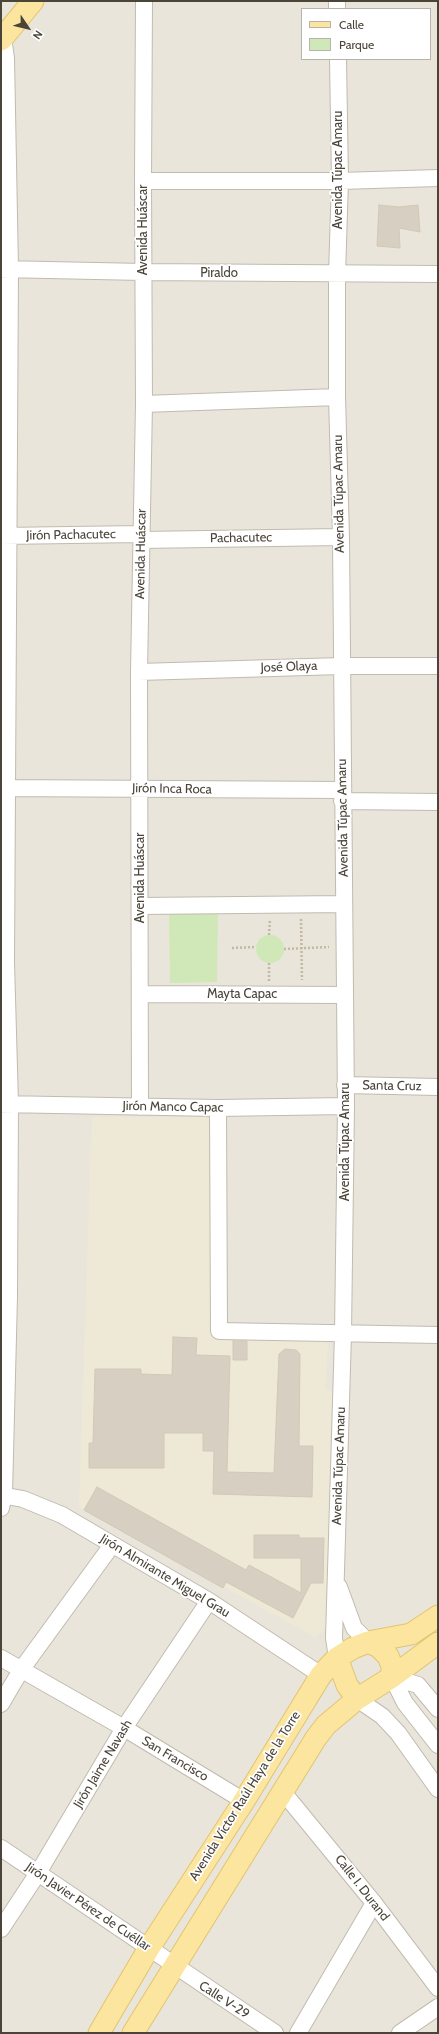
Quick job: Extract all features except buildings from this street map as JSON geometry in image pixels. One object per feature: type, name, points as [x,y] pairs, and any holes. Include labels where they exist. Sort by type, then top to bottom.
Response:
[{"type":"main road","points":[[2,39],[34,1]]},
{"type":"main road","name":"Avenida Víctor Raúl Haya de la Torre","points":[[99,2033],[149,1948],[244,1801],[321,1675],[337,1658],[368,1642],[411,1634],[438,1616]]},
{"type":"main road","points":[[368,1642],[379,1647],[388,1656],[392,1666],[392,1678]]},
{"type":"main road","points":[[133,2033],[282,1792],[326,1725],[357,1699],[392,1678],[438,1644]]},
{"type":"main road","points":[[337,1658],[347,1685],[357,1699]]},
{"type":"street","name":"Avenida Huáscar","points":[[140,1107],[139,672],[144,404],[144,1]]},
{"type":"street","points":[[2,39],[6,58],[3,962],[9,1296],[2,1499]]},
{"type":"street","name":"Avenida Túpac Amaru","points":[[337,1658],[334,1638],[343,1334],[346,1106],[342,796],[341,536],[337,397],[337,274],[340,181],[338,60]]},
{"type":"street","points":[[143,181],[340,181],[438,178]]},
{"type":"street","name":"Piraldo","points":[[5,269],[143,272],[438,274]]},
{"type":"street","points":[[144,404],[337,397]]},
{"type":"street","name":"Jirón Pachacutec","points":[[4,536],[141,537]]},
{"type":"street","name":"Pachacutec","points":[[141,537],[341,536]]},
{"type":"street","name":"José Olaya","points":[[139,672],[341,666],[438,666]]},
{"type":"street","name":"Jirón Inca Roca","points":[[4,788],[140,788],[342,796],[438,802]]},
{"type":"street","points":[[140,906],[344,904]]},
{"type":"street","name":"Mayta Capac","points":[[140,994],[345,995]]},
{"type":"street","name":"Santa Cruz","points":[[345,1085],[438,1087]]},
{"type":"street","name":"Jirón Manco Capac","points":[[5,1104],[218,1108],[346,1106]]},
{"type":"street","points":[[218,1108],[220,1331],[438,1335]]},
{"type":"street","name":"Jirón Almirante Miguel Grau","points":[[2,1499],[44,1506],[209,1601],[321,1675]]},
{"type":"street","points":[[1,1704],[21,1670],[112,1545]]},
{"type":"street","name":"Avenida Túpac Amaru","points":[[336,1578],[354,1628],[368,1642]]},
{"type":"street","name":"Jirón Jaime Navash","points":[[1,1929],[38,1873],[124,1728],[209,1601]]},
{"type":"street","name":"San Francisco","points":[[1,1658],[124,1728],[244,1801]]},
{"type":"street","points":[[392,1678],[418,1685],[438,1709]]},
{"type":"street","points":[[392,1678],[405,1703],[438,1745]]},
{"type":"street","points":[[357,1699],[382,1716],[398,1733],[438,1789]]},
{"type":"street","name":"Calle I. Durand","points":[[282,1792],[374,1902],[438,1988]]},
{"type":"street","name":"Jirón Javier Pérez de Cuéllar","points":[[1,1848],[174,1966]]},
{"type":"street","points":[[298,2033],[374,1902]]},
{"type":"street","name":"Calle V-29","points":[[174,1966],[275,2033]]},
{"type":"street","points":[[400,2033],[438,2007]]},
{"type":"path","points":[[301,904],[302,983]]},
{"type":"path","points":[[284,949],[337,947]]},
{"type":"path","points":[[232,948],[256,948]]},
{"type":"shaded area","points":[[1,1],[438,1],[438,2033],[1,2033]]},
{"type":"shaded area","points":[[92,1117],[213,1117],[216,1340],[323,1339],[328,1345],[325,1388],[333,1392],[326,1628],[315,1637],[79,1507]]},
{"type":"green space","points":[[218,913],[217,982],[170,983],[169,914]]},
{"type":"green space","points":[[270,935],[280,939],[284,949],[280,959],[270,963],[260,959],[256,949],[260,939]]}]
